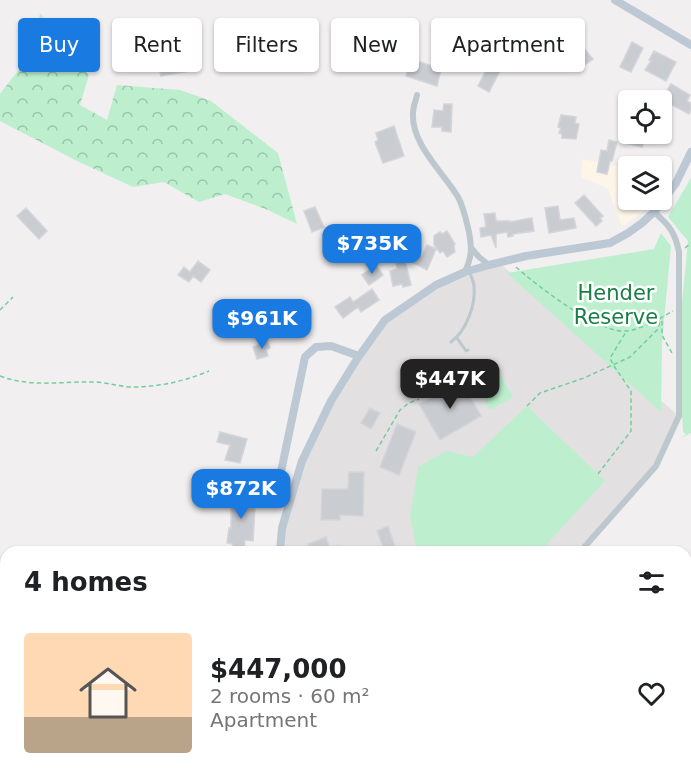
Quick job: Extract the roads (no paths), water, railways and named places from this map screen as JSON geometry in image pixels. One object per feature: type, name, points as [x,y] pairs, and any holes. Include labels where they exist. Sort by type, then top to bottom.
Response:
[{"type":"street","points":[[615,0],[691,45]]},
{"type":"street","points":[[417,95],[413,112],[415,128],[423,148],[458,198],[465,214],[472,249],[467,272]]},
{"type":"street","points":[[280,546],[282,528],[306,451],[331,401],[385,320],[436,285],[467,272],[508,260],[610,243],[628,233],[654,212],[676,183],[691,152]]},
{"type":"street","points":[[585,546],[656,466],[679,416],[679,252],[676,238],[669,226],[654,212]]},
{"type":"street","points":[[472,249],[489,265]]},
{"type":"street","points":[[291,497],[279,496],[278,486],[305,357],[316,347],[331,345],[359,356]]},
{"type":"lane","points":[[451,342],[461,333],[472,312],[475,287],[467,272]]},
{"type":"lane","points":[[457,338],[466,351],[468,350]]},
{"type":"park label","name":"Hender Reserve","points":[[616,305]]}]
